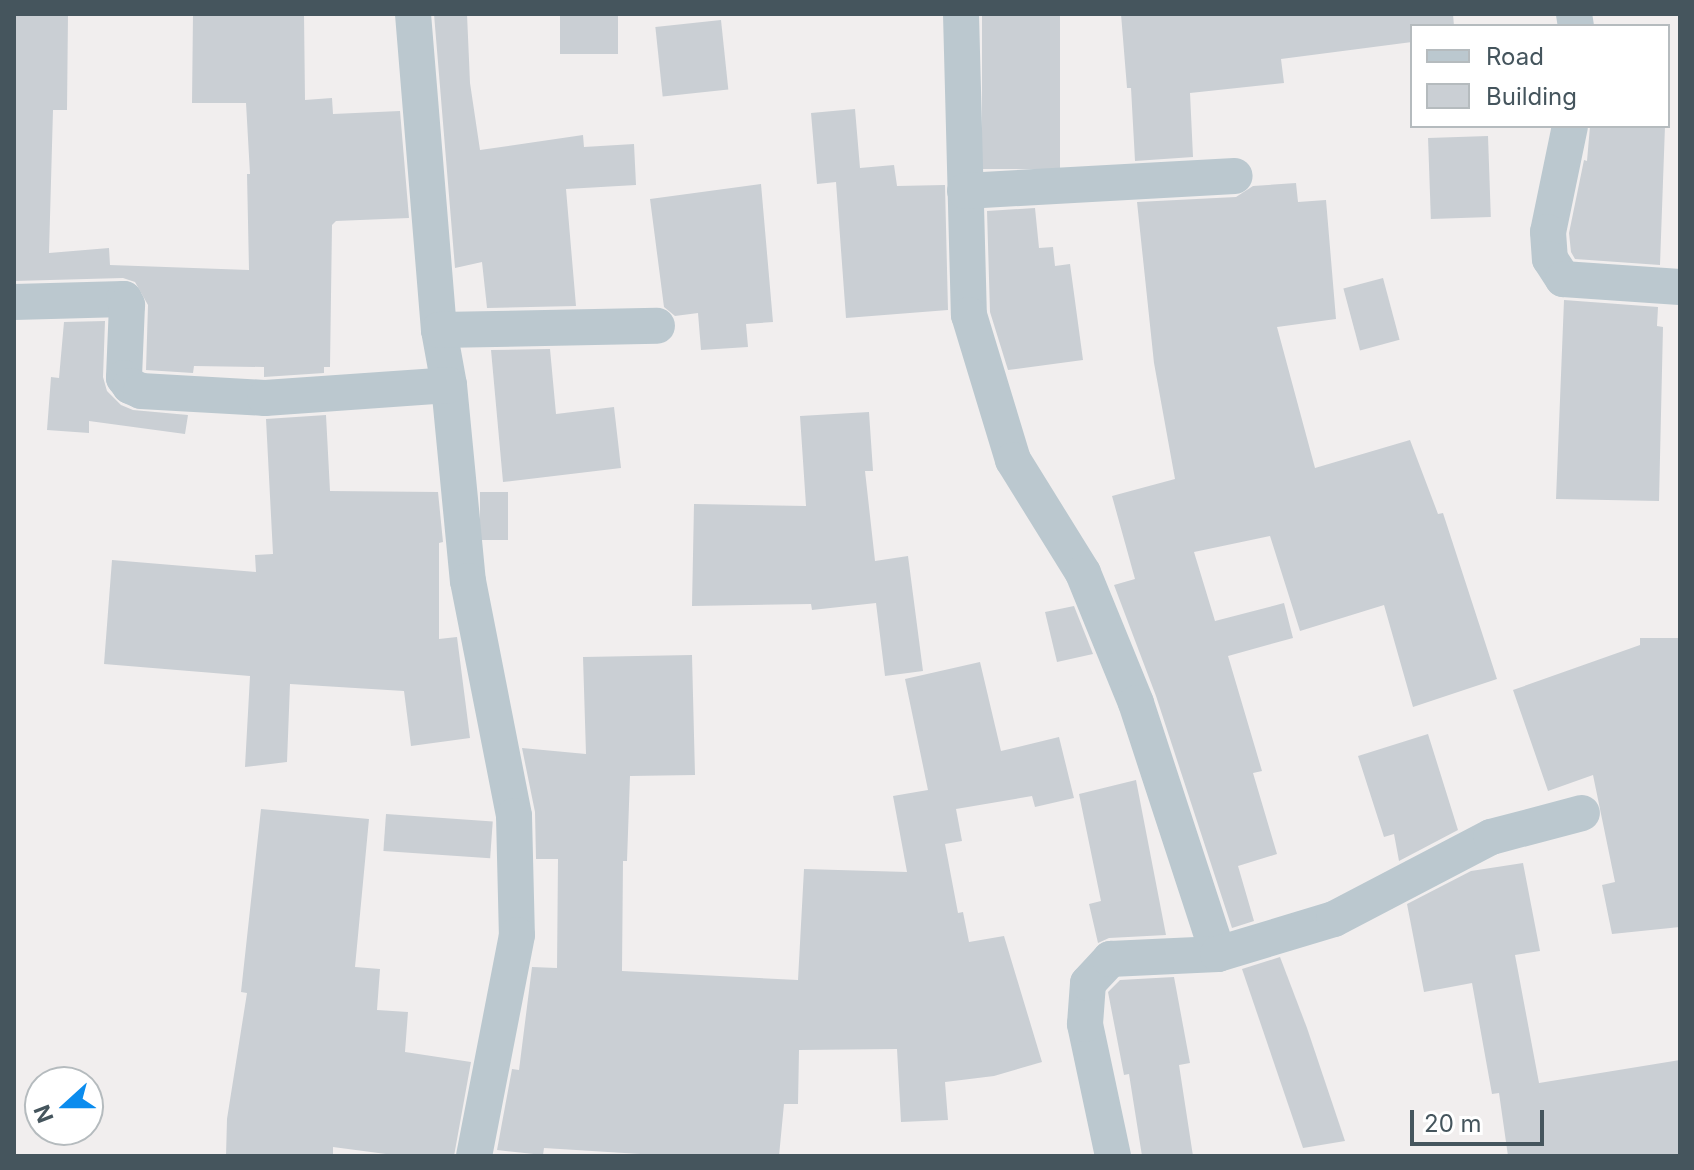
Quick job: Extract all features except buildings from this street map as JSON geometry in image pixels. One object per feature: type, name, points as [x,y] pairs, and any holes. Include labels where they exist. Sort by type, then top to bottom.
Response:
[{"type":"street","points":[[413,14],[439,330],[449,385],[468,581],[514,816],[517,935],[474,1156]]},
{"type":"street","points":[[961,14],[969,315],[1013,460],[1089,587],[1136,703],[1218,954]]},
{"type":"street","points":[[1570,128],[1548,232],[1550,259],[1563,279],[1680,287]]},
{"type":"street","points":[[965,191],[1235,176]]},
{"type":"street","points":[[14,302],[124,299],[127,305],[124,378],[130,386],[141,391],[265,398],[449,385]]},
{"type":"street","points":[[439,330],[657,326]]},
{"type":"street","points":[[1113,1156],[1085,1024],[1088,983],[1110,959],[1218,954],[1334,919],[1491,837],[1582,813]]}]
